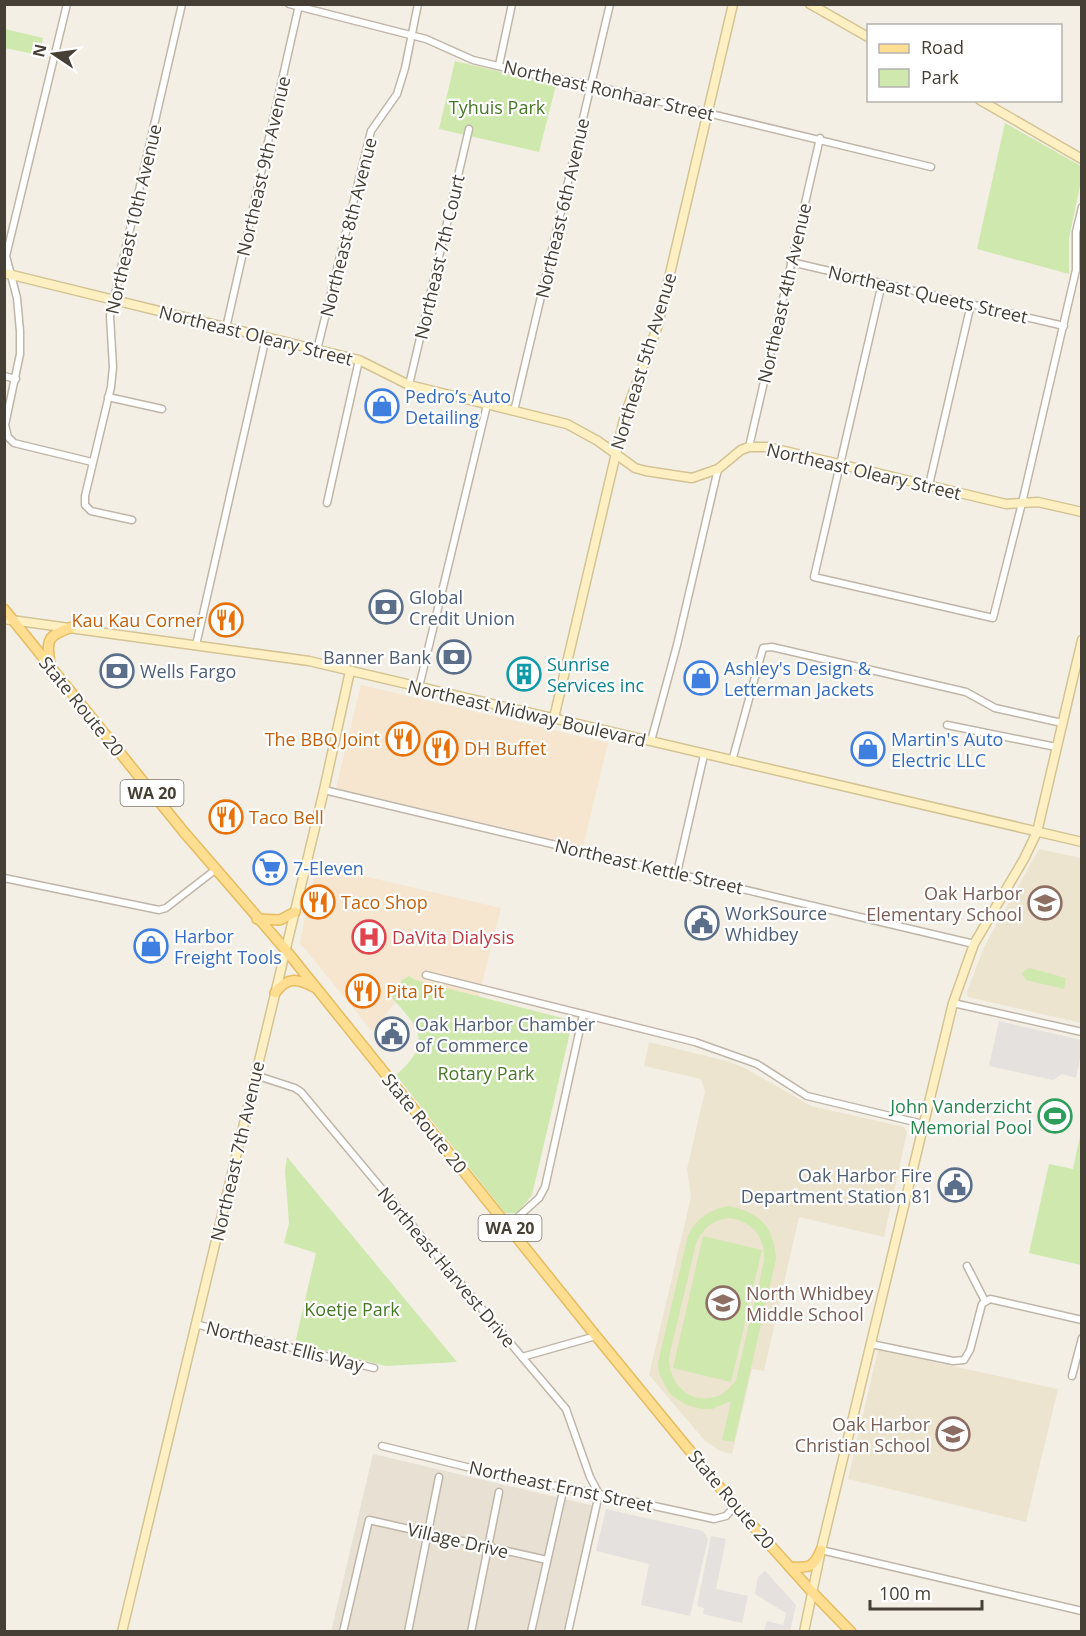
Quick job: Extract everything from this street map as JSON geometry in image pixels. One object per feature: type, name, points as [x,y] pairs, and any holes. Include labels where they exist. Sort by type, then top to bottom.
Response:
[{"type":"main road","name":"State Route 20","points":[[4,609],[9,620],[50,666],[215,870],[317,989],[735,1506],[851,1632]]},
{"type":"main road","points":[[50,666],[48,640],[72,627]]},
{"type":"main road","points":[[257,919],[280,920],[295,912]]},
{"type":"main road","points":[[275,993],[280,986],[291,980],[317,989]]},
{"type":"main road","points":[[790,1567],[813,1565],[821,1550]]},
{"type":"street","points":[[67,4],[6,256],[7,274],[17,298],[20,354],[5,425],[8,437],[15,443],[92,462]]},
{"type":"street","name":"Northeast 10th Avenue","points":[[132,520],[91,512],[85,505],[85,496],[113,367],[110,330],[114,300],[182,4]]},
{"type":"street","name":"Northeast Ronhaar Street","points":[[289,4],[439,43],[473,60],[820,138],[931,167]]},
{"type":"street","name":"Northeast 8th Avenue","points":[[317,350],[371,131],[397,94],[405,68],[418,4]]},
{"type":"street","points":[[498,65],[512,4]]},
{"type":"street","name":"Northeast 6th Avenue","points":[[514,411],[610,4]]},
{"type":"street","name":"Northeast 5th Avenue","points":[[554,718],[625,415],[658,325],[733,4]]},
{"type":"street","points":[[810,4],[867,36]]},
{"type":"street","name":"Northeast 9th Avenue","points":[[226,328],[299,6]]},
{"type":"street","points":[[983,102],[1082,159]]},
{"type":"street","name":"Northeast 7th Court","points":[[409,385],[469,129]]},
{"type":"street","name":"Northeast 4th Avenue","points":[[749,447],[820,138]]},
{"type":"street","points":[[882,283],[814,577],[993,618],[1064,326],[1076,270],[1076,232],[1082,207]]},
{"type":"street","name":"Northeast Queets Street","points":[[791,262],[1064,326]]},
{"type":"street","name":"Northeast Oleary Street","points":[[7,274],[359,360],[409,385],[567,424],[598,441],[635,468],[673,477],[692,478],[717,469],[741,450],[749,447],[768,447],[1006,504],[1038,502],[1082,512]]},
{"type":"street","points":[[929,486],[971,304]]},
{"type":"street","points":[[196,645],[266,337]]},
{"type":"street","points":[[327,503],[359,360]]},
{"type":"street","points":[[4,376],[16,379]]},
{"type":"street","points":[[108,397],[162,409]]},
{"type":"street","points":[[419,687],[487,405]]},
{"type":"street","points":[[651,741],[717,469]]},
{"type":"street","name":"Northeast Midway Boulevard","points":[[9,620],[309,661],[1082,842]]},
{"type":"street","points":[[804,1632],[821,1550],[953,1003],[974,944],[1024,859],[1036,832],[1082,640]]},
{"type":"street","points":[[732,761],[763,648],[772,647],[966,692],[995,708],[1062,723]]},
{"type":"street","name":"Northeast 7th Avenue","points":[[122,1632],[324,790],[350,671]]},
{"type":"street","points":[[947,725],[1056,747]]},
{"type":"street","points":[[677,873],[704,754]]},
{"type":"street","name":"Northeast Kettle Street","points":[[324,790],[974,944]]},
{"type":"street","points":[[4,878],[159,910],[166,908],[215,870]]},
{"type":"street","points":[[426,975],[695,1042],[757,1064],[813,1098],[923,1124]]},
{"type":"street","points":[[953,1003],[1082,1032]]},
{"type":"street","points":[[507,1226],[539,1198],[545,1187],[583,1015]]},
{"type":"street","name":"Northeast Harvest Drive","points":[[255,1075],[301,1092],[566,1408],[590,1478],[599,1494]]},
{"type":"street","points":[[967,1266],[985,1300]]},
{"type":"street","points":[[985,1300],[995,1299],[1082,1320]]},
{"type":"street","points":[[871,1344],[953,1361],[964,1359],[970,1350],[980,1310],[985,1300]]},
{"type":"street","name":"Northeast Ellis Way","points":[[195,1324],[374,1368]]},
{"type":"street","points":[[522,1357],[596,1336]]},
{"type":"street","points":[[1072,1376],[1082,1338]]},
{"type":"street","name":"Northeast Ernst Street","points":[[382,1446],[499,1474],[714,1520],[721,1519],[735,1506]]},
{"type":"street","points":[[408,1632],[439,1477]]},
{"type":"street","points":[[531,1632],[564,1487]]},
{"type":"street","points":[[471,1632],[499,1492]]},
{"type":"street","points":[[568,1632],[599,1494]]},
{"type":"street","name":"Village Drive","points":[[343,1632],[369,1520],[547,1560]]},
{"type":"street","points":[[821,1550],[1082,1611]]},
{"type":"shaded area","points":[[361,685],[608,743],[583,847],[336,788]]},
{"type":"shaded area","name":"Oak Harbor Elementary School","points":[[1039,849],[1081,858],[1081,1023],[968,997],[967,992],[984,947]]},
{"type":"shaded area","points":[[316,865],[501,908],[478,999],[411,983],[372,1031],[300,943]]},
{"type":"shaded area","points":[[999,1021],[1081,1040],[1081,1054],[1076,1078],[1062,1074],[1053,1080],[989,1066]]},
{"type":"shaded area","name":"North Whidbey Middle School","points":[[649,1042],[727,1061],[745,1068],[811,1106],[904,1127],[907,1132],[884,1237],[799,1217],[764,1371],[752,1369],[732,1454],[720,1451],[705,1441],[649,1375],[691,1197],[687,1169],[705,1091],[701,1079],[644,1066]]},
{"type":"shaded area","name":"Oak Harbor Christian School","points":[[878,1350],[1058,1389],[1026,1522],[848,1479]]},
{"type":"shaded area","points":[[373,1454],[594,1506],[565,1631],[331,1632]]},
{"type":"shaded area","points":[[606,1509],[703,1531],[708,1539],[690,1616],[641,1605],[649,1564],[596,1551]]},
{"type":"shaded area","points":[[711,1536],[726,1539],[716,1589],[748,1596],[742,1623],[703,1614],[704,1608],[697,1606]]},
{"type":"shaded area","points":[[765,1571],[796,1605],[790,1631],[764,1631],[767,1621],[783,1625],[786,1613],[755,1594],[758,1577]]},
{"type":"green space","points":[[5,29],[43,38],[39,55],[5,48]]},
{"type":"green space","name":"Tyhuis Park","points":[[455,61],[556,85],[539,152],[439,129]]},
{"type":"green space","points":[[1005,123],[1081,166],[1081,181],[1069,238],[1069,274],[977,249]]},
{"type":"green space","points":[[1029,968],[1066,978],[1064,989],[1026,980],[1022,974]]},
{"type":"green space","name":"Rotary Park","points":[[409,976],[415,980],[570,1020],[571,1028],[532,1195],[517,1213],[505,1213],[396,1075],[408,1064],[418,1045],[415,1028],[392,998],[402,980]]},
{"type":"green space","points":[[1081,1131],[1081,1265],[1029,1253],[1049,1164],[1073,1169]]},
{"type":"green space","name":"Koetje Park","points":[[287,1157],[457,1362],[386,1366],[295,1343],[316,1253],[284,1243],[289,1223],[285,1171]]},
{"type":"green space","points":[[728,1206],[748,1212],[763,1222],[772,1238],[776,1259],[734,1442],[722,1440],[731,1401],[712,1409],[686,1405],[670,1394],[659,1374],[658,1363],[688,1235],[700,1219],[709,1212]],"holes":[[[730,1218],[751,1227],[760,1238],[764,1261],[736,1380],[721,1395],[699,1398],[690,1395],[677,1384],[672,1376],[669,1357],[698,1239],[713,1223]]]},
{"type":"green space","points":[[703,1236],[762,1250],[731,1382],[673,1368]]},
{"type":"place","name":"Pedro’s Auto Detailing","points":[[382,406]]},
{"type":"place","name":"Global Credit Union","points":[[386,607]]},
{"type":"place","name":"Kau Kau Corner","points":[[226,620]]},
{"type":"place","name":"Banner Bank","points":[[454,657]]},
{"type":"place","name":"Wells Fargo","points":[[117,671]]},
{"type":"place","name":"Sunrise Services inc","points":[[524,674]]},
{"type":"place","name":"Ashley's Design & Letterman Jackets","points":[[701,678]]},
{"type":"place","name":"The BBQ Joint","points":[[403,739]]},
{"type":"place","name":"DH Buffet","points":[[441,748]]},
{"type":"place","name":"Martin's Auto Electric LLC","points":[[868,749]]},
{"type":"place","name":"Taco Bell","points":[[226,817]]},
{"type":"place","name":"7-Eleven","points":[[270,868]]},
{"type":"place","name":"Taco Shop","points":[[318,902]]},
{"type":"place","name":"Oak Harbor Elementary School","points":[[1045,903]]},
{"type":"place","name":"WorkSource Whidbey","points":[[702,923]]},
{"type":"place","name":"DaVita Dialysis","points":[[369,937]]},
{"type":"place","name":"Harbor Freight Tools","points":[[151,946]]},
{"type":"place","name":"Pita Pit","points":[[363,991]]},
{"type":"place","name":"Oak Harbor Chamber of Commerce","points":[[392,1034]]},
{"type":"place","name":"John Vanderzicht Memorial Pool","points":[[1055,1116]]},
{"type":"place","name":"Oak Harbor Fire Department Station 81","points":[[955,1185]]},
{"type":"place","name":"North Whidbey Middle School","points":[[723,1303]]},
{"type":"place","name":"Oak Harbor Christian School","points":[[953,1434]]}]
